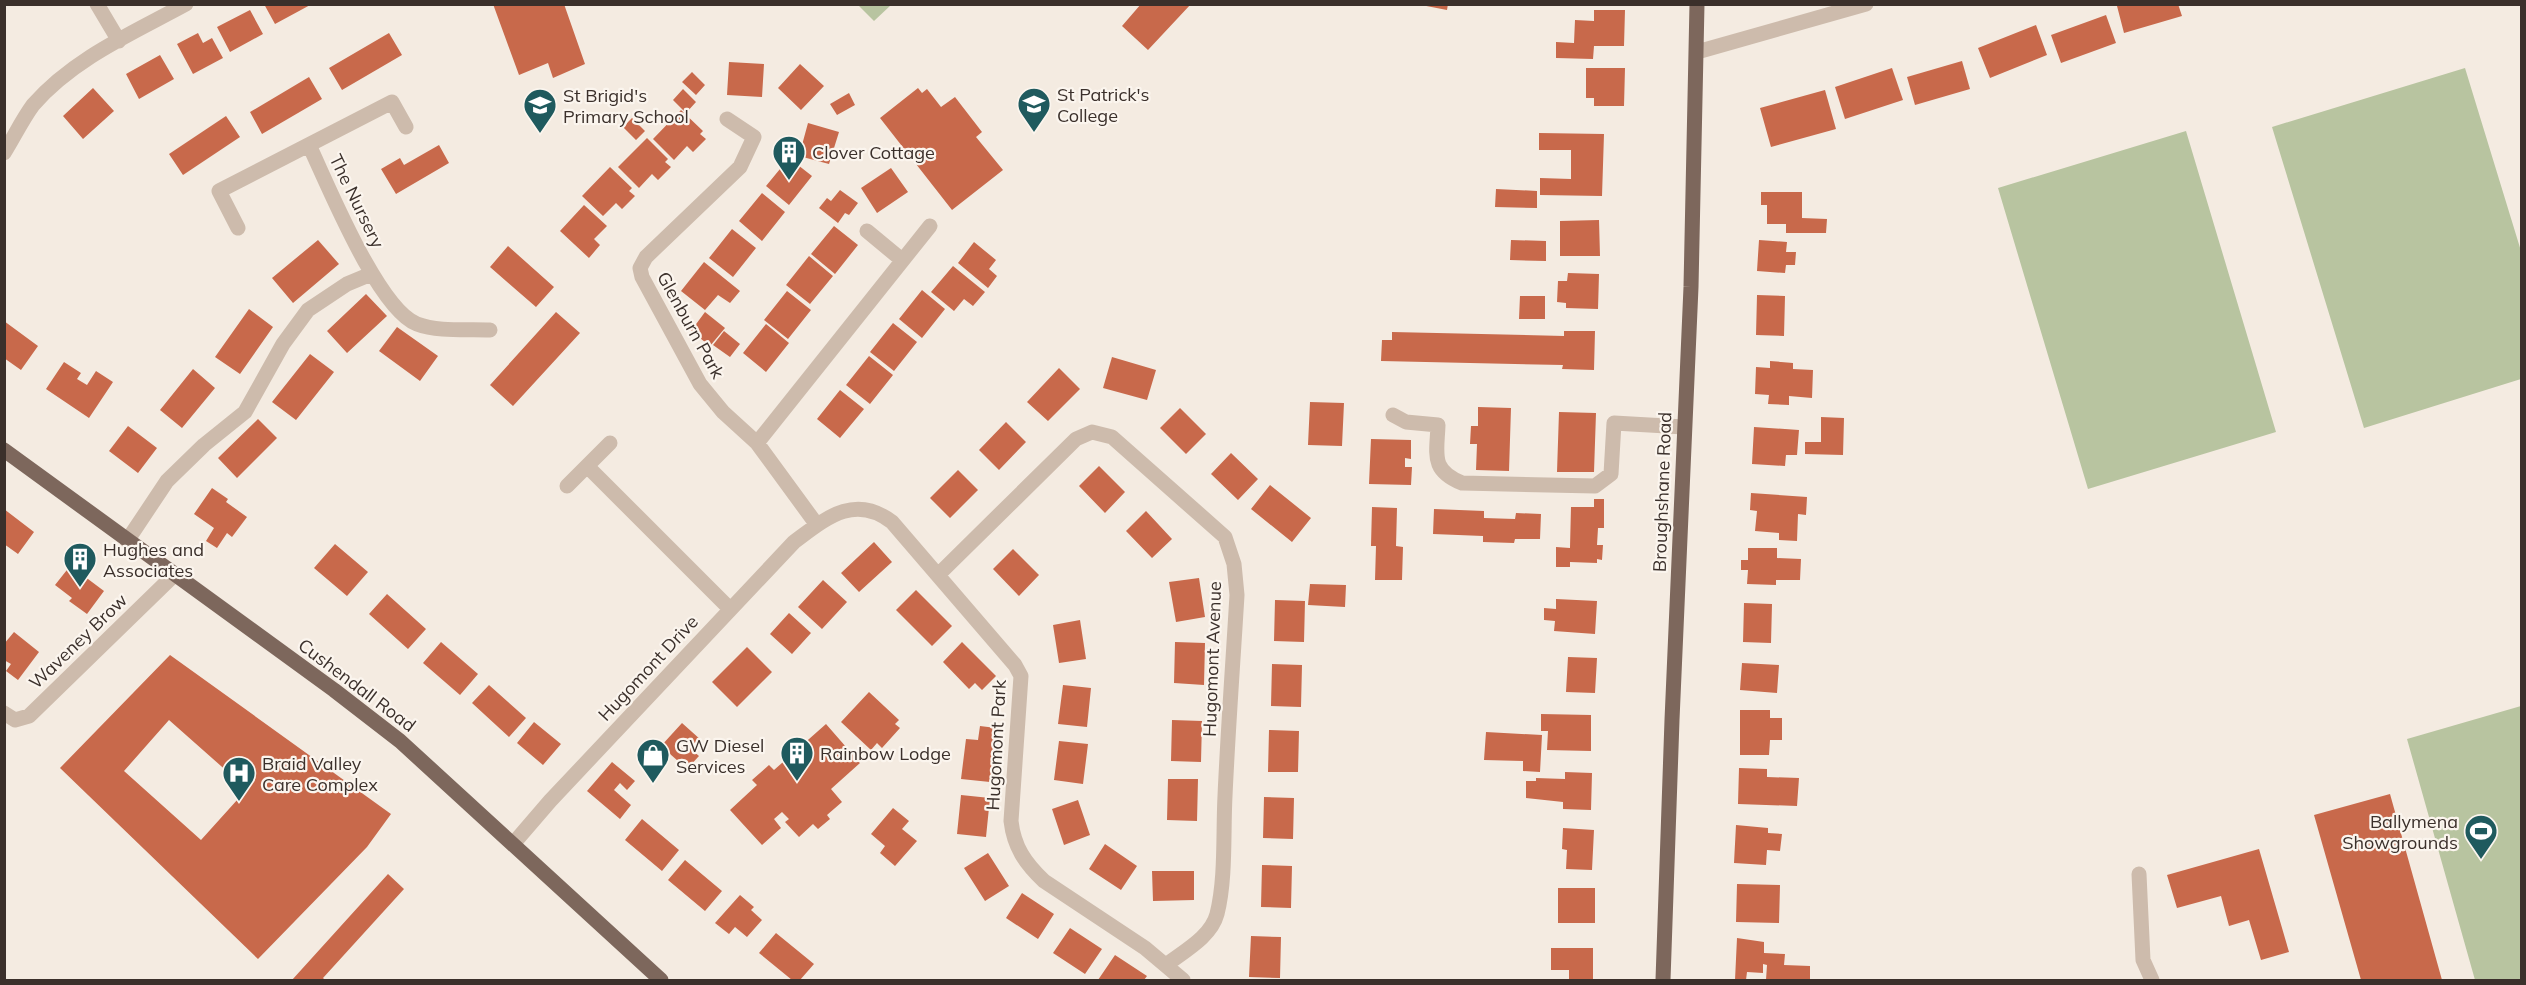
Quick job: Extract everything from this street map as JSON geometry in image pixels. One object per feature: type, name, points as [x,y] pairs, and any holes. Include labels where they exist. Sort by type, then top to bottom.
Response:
[{"type":"main road","name":"Broughshane Road","points":[[1663,981],[1691,287],[1697,4]]},
{"type":"main road","name":"Cushendall Road","points":[[4,450],[334,690],[400,741],[661,981]]},
{"type":"street","points":[[97,4],[119,41]]},
{"type":"street","points":[[4,153],[26,116],[50,88],[97,53],[186,4]]},
{"type":"street","points":[[1697,52],[1866,4]]},
{"type":"street","name":"The Nursery","points":[[238,228],[219,191],[392,102],[406,127]]},
{"type":"street","name":"Glenburn Park","points":[[728,119],[754,137],[746,158],[740,167],[648,254],[643,262],[641,273],[645,288],[700,384],[723,412],[757,443],[817,525]]},
{"type":"street","name":"The Nursery","points":[[309,145],[371,274],[388,301],[415,324],[449,329],[490,330]]},
{"type":"street","points":[[757,443],[930,226]]},
{"type":"street","points":[[867,231],[902,260]]},
{"type":"street","name":"The Nursery","points":[[127,541],[167,481],[204,445],[245,412],[283,344],[308,310],[347,284],[371,274]]},
{"type":"street","points":[[1393,415],[1406,422],[1438,425],[1437,462],[1448,477],[1462,483],[1595,486],[1611,474],[1614,423],[1684,426]]},
{"type":"street","name":"Hugomont Avenue","points":[[938,575],[1076,439],[1092,432],[1112,437],[1225,537],[1234,564],[1237,596],[1223,863],[1217,914],[1212,925],[1195,944],[1166,965]]},
{"type":"street","points":[[567,486],[610,443]]},
{"type":"street","points":[[587,466],[730,609]]},
{"type":"street","name":"Hugomont Park","points":[[817,525],[848,510],[861,508],[879,512],[892,522],[1015,665],[1021,676],[1011,821],[1013,837],[1020,854],[1029,867],[1044,880],[1166,965],[1183,981]]},
{"type":"street","name":"Hugomont Drive","points":[[513,844],[730,609],[794,542],[817,525]]},
{"type":"street","name":"Waveney Brow","points":[[4,713],[15,720],[29,716],[174,575]]},
{"type":"street","points":[[2139,874],[2143,960],[2152,981]]},
{"type":"green space","points":[[858,5],[891,5],[874,21]]},
{"type":"green space","points":[[2465,68],[2521,251],[2521,379],[2364,428],[2272,127]]},
{"type":"green space","points":[[2186,131],[2276,432],[2088,489],[1998,188]]},
{"type":"green space","name":"Ballymena Showgrounds","points":[[2521,706],[2521,980],[2475,980],[2407,739]]},
{"type":"building","points":[[264,4],[312,4],[275,24]]},
{"type":"building","points":[[493,4],[564,4],[585,64],[553,78],[548,63],[519,75]]},
{"type":"building","points":[[1141,4],[1191,4],[1148,50],[1122,26]]},
{"type":"building","points":[[1416,4],[1448,4],[1447,10]]},
{"type":"building","points":[[2123,4],[2178,4],[2182,16],[2124,33],[2117,6]]},
{"type":"building","points":[[250,10],[263,34],[230,52],[217,27]]},
{"type":"building","points":[[1594,10],[1625,10],[1624,46],[1594,46],[1593,59],[1556,58],[1556,42],[1574,43],[1575,20],[1594,21]]},
{"type":"building","points":[[2106,15],[2116,43],[2061,63],[2051,35]]},
{"type":"building","points":[[2036,25],[2047,55],[1990,78],[1978,48]]},
{"type":"building","points":[[198,33],[203,43],[212,38],[223,58],[193,74],[177,44]]},
{"type":"building","points":[[389,33],[402,55],[342,90],[329,68]]},
{"type":"building","points":[[160,55],[174,79],[139,99],[126,74]]},
{"type":"building","points":[[1962,61],[1970,89],[1915,105],[1907,77]]},
{"type":"building","points":[[729,62],[764,64],[762,97],[727,95]]},
{"type":"building","points":[[800,64],[824,86],[801,110],[778,88]]},
{"type":"building","points":[[1586,68],[1625,68],[1624,106],[1594,106],[1594,98],[1586,98]]},
{"type":"building","points":[[1892,68],[1903,100],[1845,119],[1835,87]]},
{"type":"building","points":[[692,72],[705,85],[696,95],[682,82]]},
{"type":"building","points":[[309,77],[322,99],[262,134],[250,112]]},
{"type":"building","points":[[93,88],[114,111],[83,139],[63,116]]},
{"type":"building","points":[[918,88],[922,93],[927,89],[941,107],[955,97],[982,132],[976,137],[1003,170],[952,210],[880,118]]},
{"type":"building","points":[[683,89],[696,102],[686,113],[673,100]]},
{"type":"building","points":[[1825,90],[1836,129],[1771,147],[1760,108]]},
{"type":"building","points":[[849,93],[855,105],[837,115],[830,104]]},
{"type":"building","points":[[681,110],[703,131],[700,134],[706,139],[693,152],[687,146],[674,160],[653,139]]},
{"type":"building","points":[[226,116],[240,137],[183,175],[169,154]]},
{"type":"building","points":[[632,118],[645,131],[636,140],[623,127]]},
{"type":"building","points":[[808,123],[839,132],[829,164],[799,156]]},
{"type":"building","points":[[1539,133],[1604,134],[1602,196],[1540,195],[1540,178],[1571,179],[1571,150],[1539,150]]},
{"type":"building","points":[[647,138],[668,159],[665,162],[671,167],[658,180],[652,174],[639,188],[618,167]]},
{"type":"building","points":[[439,145],[449,163],[396,194],[381,169],[400,158],[404,165]]},
{"type":"building","name":"Clover Cottage","points":[[789,158],[812,176],[789,205],[766,186]]},
{"type":"building","points":[[610,167],[632,188],[629,191],[635,196],[622,209],[616,203],[603,216],[582,196]]},
{"type":"building","points":[[891,168],[908,192],[877,213],[861,188]]},
{"type":"building","points":[[1496,189],[1537,191],[1537,208],[1495,207]]},
{"type":"building","points":[[840,190],[858,203],[849,215],[845,213],[838,223],[819,208],[827,198],[831,201]]},
{"type":"building","points":[[1761,192],[1802,192],[1802,218],[1827,219],[1826,233],[1786,233],[1786,224],[1767,224],[1767,205],[1761,205]]},
{"type":"building","points":[[762,193],[785,212],[762,241],[739,221]]},
{"type":"building","points":[[584,205],[607,226],[594,239],[600,245],[589,258],[560,231]]},
{"type":"building","points":[[1599,220],[1600,256],[1560,256],[1560,221]]},
{"type":"building","points":[[834,226],[858,245],[835,274],[811,254]]},
{"type":"building","points":[[732,229],[756,248],[733,277],[709,258]]},
{"type":"building","points":[[318,240],[339,264],[293,303],[272,278]]},
{"type":"building","points":[[1511,240],[1546,241],[1546,261],[1510,260]]},
{"type":"building","points":[[1759,240],[1787,242],[1786,252],[1796,252],[1795,265],[1786,265],[1785,273],[1757,271]]},
{"type":"building","points":[[974,242],[996,260],[989,269],[997,276],[988,288],[958,263]]},
{"type":"building","points":[[508,246],[554,287],[536,307],[490,267]]},
{"type":"building","points":[[809,256],[833,276],[810,304],[786,285]]},
{"type":"building","points":[[704,262],[740,291],[730,303],[718,295],[705,310],[681,291]]},
{"type":"building","points":[[953,266],[985,292],[973,306],[964,299],[954,311],[931,292]]},
{"type":"building","points":[[1568,273],[1599,274],[1598,309],[1566,308],[1566,303],[1557,302],[1558,281],[1567,281]]},
{"type":"building","points":[[922,290],[945,309],[922,338],[899,319]]},
{"type":"building","points":[[787,291],[811,310],[788,339],[764,320]]},
{"type":"building","points":[[366,294],[387,316],[347,353],[327,331]]},
{"type":"building","points":[[1757,295],[1785,296],[1784,336],[1756,335]]},
{"type":"building","points":[[1520,296],[1545,296],[1545,319],[1519,319]]},
{"type":"building","points":[[249,309],[273,327],[240,374],[215,357]]},
{"type":"building","points":[[556,312],[580,333],[513,406],[490,385]]},
{"type":"building","points":[[705,312],[725,328],[710,346],[691,331]]},
{"type":"building","points":[[4,321],[38,346],[21,370],[4,358]]},
{"type":"building","points":[[893,323],[917,342],[894,371],[870,352]]},
{"type":"building","points":[[766,324],[789,343],[766,372],[743,353]]},
{"type":"building","points":[[397,327],[438,356],[420,381],[379,351]]},
{"type":"building","points":[[724,331],[740,344],[730,357],[713,345]]},
{"type":"building","points":[[1564,331],[1595,331],[1594,370],[1562,369],[1563,365],[1381,361],[1382,340],[1392,340],[1392,332],[1564,336]]},
{"type":"building","points":[[310,354],[334,372],[296,420],[272,402]]},
{"type":"building","points":[[869,356],[893,375],[870,404],[846,385]]},
{"type":"building","points":[[1112,357],[1156,370],[1147,400],[1103,388]]},
{"type":"building","points":[[1770,361],[1793,363],[1793,369],[1813,370],[1812,398],[1789,396],[1789,405],[1768,404],[1769,395],[1755,394],[1756,367],[1770,368]]},
{"type":"building","points":[[64,362],[81,373],[77,379],[87,385],[96,371],[113,382],[89,418],[46,389]]},
{"type":"building","points":[[1059,368],[1080,389],[1048,421],[1027,402]]},
{"type":"building","points":[[193,369],[215,388],[182,428],[160,410]]},
{"type":"building","points":[[840,390],[864,409],[840,438],[817,419]]},
{"type":"building","points":[[1310,402],[1344,403],[1342,446],[1308,445]]},
{"type":"building","points":[[1478,407],[1511,408],[1509,471],[1476,470],[1477,444],[1470,444],[1471,426],[1478,426]]},
{"type":"building","points":[[1180,408],[1206,434],[1186,454],[1160,428]]},
{"type":"building","points":[[1559,412],[1596,413],[1594,472],[1557,472]]},
{"type":"building","points":[[1821,417],[1844,418],[1843,455],[1805,454],[1805,442],[1821,442]]},
{"type":"building","points":[[258,419],[277,438],[237,478],[218,458]]},
{"type":"building","points":[[1006,422],[1026,442],[999,470],[979,450]]},
{"type":"building","points":[[128,426],[157,448],[138,473],[109,451]]},
{"type":"building","points":[[1754,427],[1799,430],[1797,455],[1786,455],[1785,466],[1752,464]]},
{"type":"building","points":[[1371,439],[1411,440],[1411,459],[1405,458],[1405,467],[1412,467],[1411,485],[1369,484]]},
{"type":"building","points":[[1231,453],[1258,479],[1238,500],[1211,474]]},
{"type":"building","points":[[1099,466],[1125,492],[1105,513],[1079,486]]},
{"type":"building","points":[[958,470],[978,490],[950,518],[930,498]]},
{"type":"building","points":[[1270,485],[1311,518],[1292,542],[1251,509]]},
{"type":"building","points":[[212,488],[228,499],[226,502],[247,517],[232,537],[227,533],[217,548],[206,541],[214,528],[194,514]]},
{"type":"building","points":[[1751,493],[1807,497],[1806,515],[1798,514],[1797,541],[1779,540],[1779,533],[1755,531],[1757,511],[1750,510]]},
{"type":"building","points":[[1594,499],[1604,499],[1604,528],[1598,528],[1597,545],[1603,545],[1602,560],[1597,559],[1597,563],[1570,562],[1570,567],[1556,567],[1556,547],[1570,548],[1571,507],[1594,507]]},
{"type":"building","points":[[1372,507],[1397,508],[1396,546],[1403,547],[1402,580],[1375,580],[1376,546],[1371,546]]},
{"type":"building","points":[[4,509],[34,532],[18,554],[4,544]]},
{"type":"building","points":[[1434,509],[1484,511],[1484,518],[1515,519],[1516,513],[1541,514],[1540,539],[1515,539],[1514,543],[1483,542],[1483,536],[1433,534]]},
{"type":"building","points":[[1146,511],[1172,539],[1152,558],[1126,531]]},
{"type":"building","points":[[874,542],[892,562],[859,592],[841,573]]},
{"type":"building","points":[[335,544],[368,572],[347,596],[314,568]]},
{"type":"building","points":[[1748,548],[1777,548],[1777,558],[1801,559],[1800,580],[1776,580],[1776,585],[1747,584],[1748,570],[1741,570],[1741,560],[1748,560]]},
{"type":"building","points":[[1013,549],[1039,575],[1019,596],[993,569]]},
{"type":"building","name":"Hughes and Associates","points":[[74,561],[88,571],[84,576],[104,591],[87,614],[69,601],[72,598],[55,585]]},
{"type":"building","points":[[1199,578],[1205,617],[1176,622],[1169,582]]},
{"type":"building","points":[[823,580],[847,602],[822,629],[798,607]]},
{"type":"building","points":[[1310,584],[1346,585],[1345,607],[1308,605]]},
{"type":"building","points":[[916,590],[952,626],[932,646],[896,610]]},
{"type":"building","points":[[387,594],[426,629],[408,649],[369,614]]},
{"type":"building","points":[[1556,599],[1597,601],[1595,634],[1554,631],[1555,621],[1544,620],[1544,608],[1556,609]]},
{"type":"building","points":[[1275,600],[1305,601],[1304,642],[1274,641]]},
{"type":"building","points":[[1744,603],[1772,604],[1771,643],[1743,642]]},
{"type":"building","points":[[789,613],[811,633],[792,654],[770,634]]},
{"type":"building","points":[[1080,620],[1086,659],[1059,663],[1053,625]]},
{"type":"building","points":[[14,632],[39,652],[18,680],[6,671],[11,664],[4,660],[4,644]]},
{"type":"building","points":[[441,642],[478,674],[460,695],[423,663]]},
{"type":"building","points":[[962,642],[996,676],[982,690],[975,683],[969,689],[943,662]]},
{"type":"building","points":[[1175,642],[1205,643],[1204,685],[1174,683]]},
{"type":"building","points":[[747,647],[772,672],[737,707],[712,682]]},
{"type":"building","points":[[170,655],[391,814],[367,847],[258,959],[60,768]],"holes":[[[169,720],[247,789],[201,840],[124,771]]]},
{"type":"building","points":[[1568,657],[1597,658],[1595,693],[1566,692]]},
{"type":"building","points":[[1742,663],[1779,665],[1777,693],[1740,690]]},
{"type":"building","points":[[1272,664],[1302,665],[1301,707],[1271,706]]},
{"type":"building","points":[[489,685],[526,718],[509,737],[472,703]]},
{"type":"building","points":[[1063,685],[1091,688],[1087,727],[1058,724]]},
{"type":"building","points":[[869,692],[899,720],[895,724],[900,728],[882,748],[877,743],[871,750],[841,722]]},
{"type":"building","points":[[1740,710],[1770,710],[1770,718],[1782,718],[1782,740],[1770,740],[1769,755],[1740,755]]},
{"type":"building","points":[[1541,714],[1591,715],[1591,751],[1547,750],[1548,731],[1541,731]]},
{"type":"building","points":[[1172,720],[1202,721],[1201,762],[1171,761]]},
{"type":"building","points":[[534,722],[561,744],[543,765],[517,743]]},
{"type":"building","points":[[682,723],[701,740],[692,750],[699,756],[687,769],[661,746]]},
{"type":"building","name":"Rainbow Lodge","points":[[826,724],[860,763],[831,789],[842,802],[827,815],[830,819],[818,829],[813,824],[799,837],[785,822],[789,819],[782,812],[774,819],[781,828],[762,845],[730,810],[757,785],[752,780],[769,765],[774,770]]},
{"type":"building","points":[[980,726],[996,728],[990,782],[961,779],[966,739],[978,740]]},
{"type":"building","points":[[1269,730],[1299,731],[1298,772],[1268,772]]},
{"type":"building","points":[[1486,732],[1542,735],[1540,772],[1523,771],[1523,761],[1484,760]]},
{"type":"building","points":[[1059,741],[1088,744],[1083,784],[1054,780]]},
{"type":"building","points":[[612,762],[635,781],[627,790],[620,783],[614,790],[631,805],[620,819],[587,791]]},
{"type":"building","points":[[1739,768],[1767,769],[1767,777],[1799,778],[1797,806],[1738,804]]},
{"type":"building","points":[[1565,772],[1592,773],[1591,810],[1563,809],[1563,802],[1526,798],[1526,781],[1536,781],[1536,778],[1565,779]]},
{"type":"building","points":[[1168,779],[1198,779],[1197,821],[1167,820]]},
{"type":"building","points":[[2390,794],[2442,980],[2361,980],[2314,815]]},
{"type":"building","points":[[961,795],[990,798],[986,837],[957,834]]},
{"type":"building","points":[[1264,797],[1294,798],[1293,839],[1263,838]]},
{"type":"building","points":[[1078,800],[1090,835],[1064,845],[1052,809]]},
{"type":"building","points":[[893,808],[909,821],[902,829],[917,841],[895,866],[880,853],[885,846],[871,834]]},
{"type":"building","points":[[642,819],[679,850],[662,871],[625,840]]},
{"type":"building","points":[[1736,825],[1768,828],[1768,833],[1782,834],[1780,851],[1767,850],[1766,865],[1734,863]]},
{"type":"building","points":[[1563,828],[1594,830],[1592,870],[1566,869],[1567,850],[1562,849]]},
{"type":"building","points":[[1105,844],[1137,866],[1121,890],[1089,869]]},
{"type":"building","points":[[2259,849],[2289,952],[2261,960],[2249,920],[2229,926],[2221,896],[2177,908],[2167,875]]},
{"type":"building","points":[[988,853],[1009,886],[985,901],[964,868]]},
{"type":"building","points":[[685,860],[722,891],[705,911],[668,880]]},
{"type":"building","points":[[1262,865],[1292,866],[1291,908],[1261,907]]},
{"type":"building","points":[[1152,871],[1194,871],[1194,900],[1153,901]]},
{"type":"building","points":[[388,874],[404,889],[323,978],[325,980],[292,980]]},
{"type":"building","points":[[1737,884],[1780,885],[1779,923],[1736,922]]},
{"type":"building","points":[[1558,888],[1595,888],[1595,923],[1558,923]]},
{"type":"building","points":[[1022,893],[1054,914],[1038,939],[1006,918]]},
{"type":"building","points":[[740,895],[754,907],[751,910],[762,920],[747,937],[735,927],[729,934],[715,923]]},
{"type":"building","points":[[1070,928],[1102,949],[1085,974],[1053,953]]},
{"type":"building","points":[[776,933],[814,964],[800,980],[792,980],[759,953]]},
{"type":"building","points":[[1251,936],[1281,937],[1280,978],[1249,977]]},
{"type":"building","points":[[1737,938],[1764,942],[1764,953],[1785,954],[1784,965],[1810,966],[1810,980],[1766,980],[1767,965],[1763,964],[1763,973],[1747,972],[1746,980],[1735,980]]},
{"type":"building","points":[[1551,948],[1593,948],[1593,980],[1569,980],[1569,970],[1551,970]]},
{"type":"building","points":[[1115,955],[1147,976],[1144,980],[1098,980]]},
{"type":"place","name":"St Patrick's College","points":[[1034,133]]},
{"type":"place","name":"St Brigid's Primary School","points":[[540,134]]},
{"type":"place","name":"Clover Cottage","points":[[789,181]]},
{"type":"place","name":"Hughes and Associates","points":[[80,588]]},
{"type":"place","name":"Rainbow Lodge","points":[[797,782]]},
{"type":"place","name":"GW Diesel Services","points":[[653,784]]},
{"type":"place","name":"Braid Valley Care Complex","points":[[239,802]]},
{"type":"place","name":"Ballymena Showgrounds","points":[[2481,860]]}]
